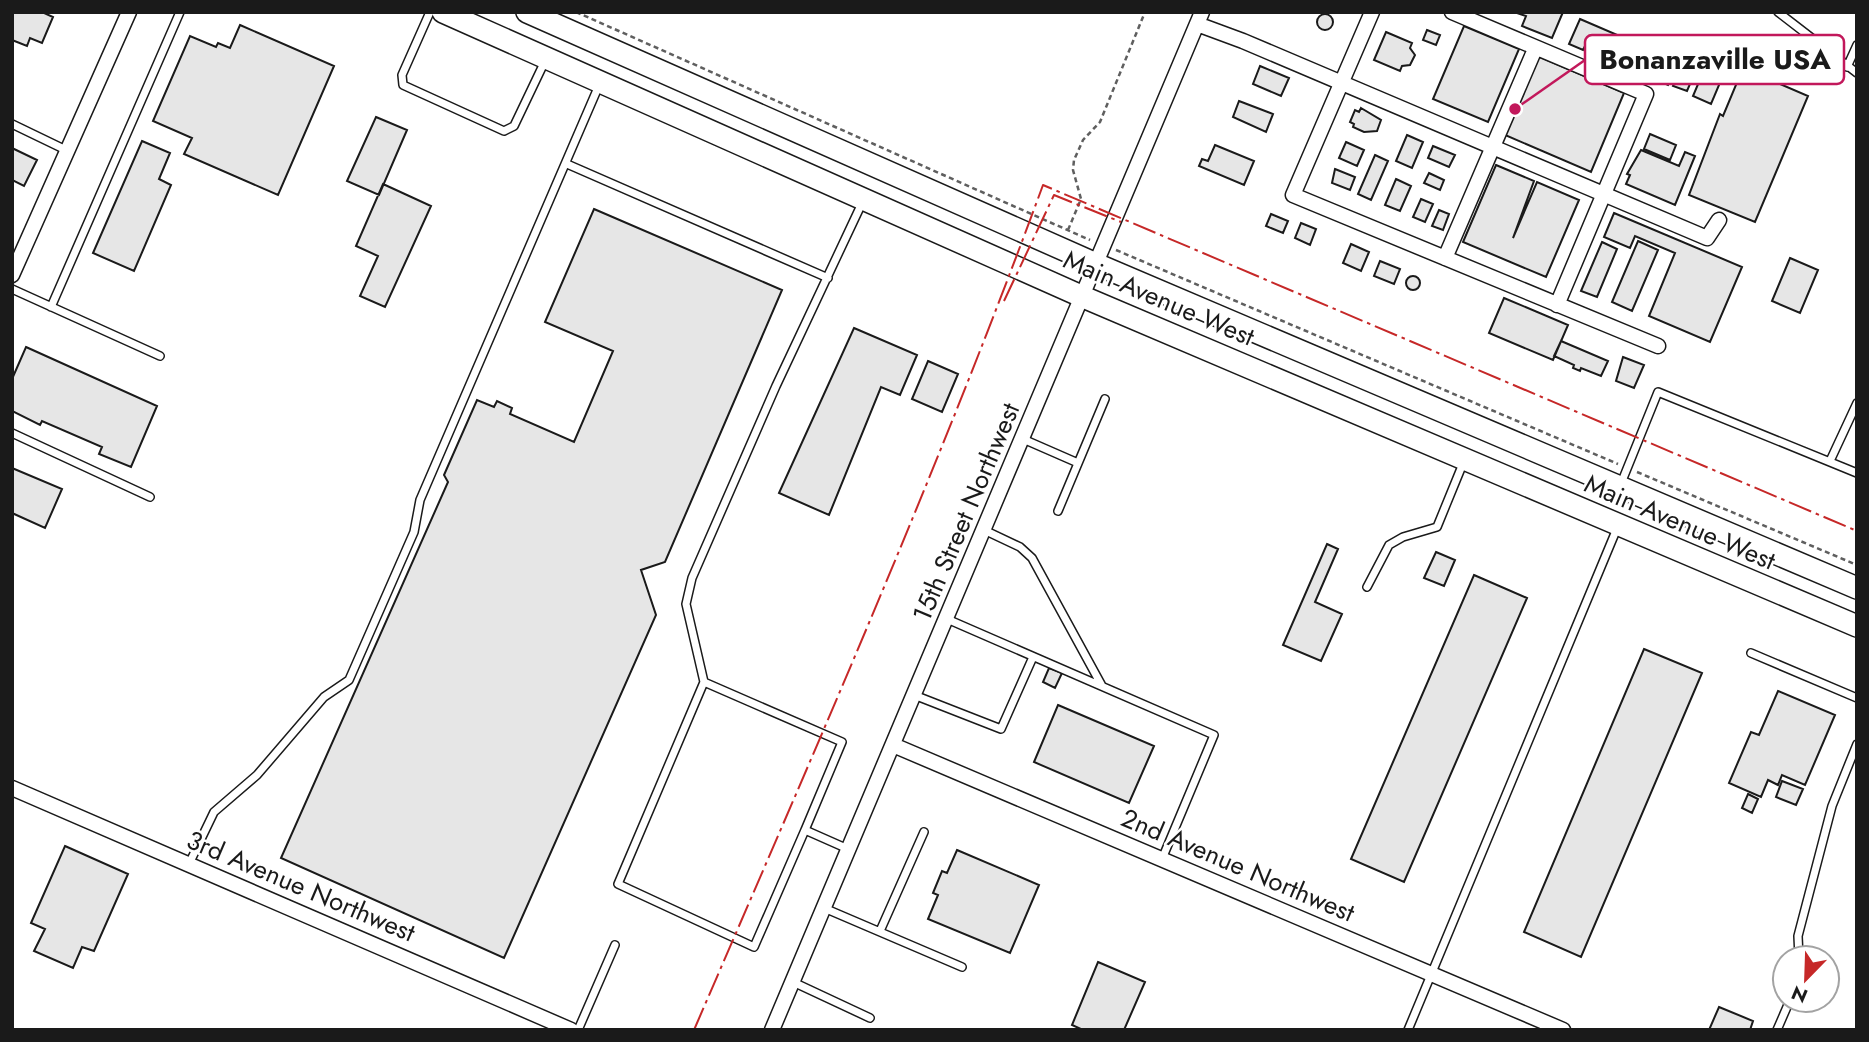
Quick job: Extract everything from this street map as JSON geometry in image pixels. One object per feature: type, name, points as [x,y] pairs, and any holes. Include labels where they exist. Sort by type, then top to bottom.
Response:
[{"type":"main road","name":"Main Avenue West","points":[[443,12],[1082,296],[1857,626]]},
{"type":"main road","name":"Main Avenue West","points":[[527,12],[1623,477],[1857,588]]},
{"type":"street","points":[[12,275],[129,12]]},
{"type":"street","points":[[1372,12],[1293,195],[1657,346]]},
{"type":"street","points":[[1452,12],[1646,94],[1557,305]]},
{"type":"street","points":[[1199,18],[1243,41],[1707,238],[1719,220]]},
{"type":"street","name":"15th Street Northwest","points":[[772,1030],[1199,18]]},
{"type":"street","points":[[1445,258],[1535,49]]},
{"type":"street","name":"2nd Avenue Northwest","points":[[893,745],[1563,1030]]},
{"type":"street","name":"3rd Avenue Northwest","points":[[12,788],[571,1030]]},
{"type":"lane","points":[[51,307],[180,12]]},
{"type":"lane","points":[[430,12],[402,75],[403,85],[504,131],[514,126],[546,58]]},
{"type":"lane","points":[[1778,12],[1857,73]]},
{"type":"lane","points":[[1847,67],[1857,45]]},
{"type":"lane","points":[[189,864],[214,812],[257,775],[324,697],[349,680],[414,532],[421,500],[600,82]]},
{"type":"lane","points":[[12,124],[68,150]]},
{"type":"lane","points":[[567,164],[828,278]]},
{"type":"lane","points":[[704,682],[842,742],[754,947],[618,884],[704,682],[687,604],[692,578],[776,386],[864,200]]},
{"type":"lane","points":[[12,289],[160,356]]},
{"type":"lane","points":[[1623,477],[1658,392],[1857,473]]},
{"type":"lane","points":[[1058,511],[1105,399]]},
{"type":"lane","points":[[1830,461],[1857,403]]},
{"type":"lane","points":[[12,433],[149,497]]},
{"type":"lane","points":[[1023,439],[1078,463]]},
{"type":"lane","points":[[1367,587],[1389,545],[1403,537],[1437,527],[1465,460]]},
{"type":"lane","points":[[1408,1030],[1618,526]]},
{"type":"lane","points":[[984,530],[1020,547],[1032,558],[1102,687]]},
{"type":"lane","points":[[947,620],[1214,735],[1162,859]]},
{"type":"lane","points":[[1751,653],[1857,698]]},
{"type":"lane","points":[[915,695],[1001,729],[1033,657]]},
{"type":"lane","points":[[1798,944],[1798,936],[1828,819],[1857,744]]},
{"type":"lane","points":[[805,830],[849,850]]},
{"type":"lane","points":[[880,932],[924,832]]},
{"type":"lane","points":[[824,908],[962,967]]},
{"type":"lane","points":[[578,1030],[615,944]]},
{"type":"lane","points":[[793,982],[870,1018]]},
{"type":"path","points":[[576,12],[1068,230],[1100,254],[1623,477],[1857,565]]},
{"type":"path","points":[[1068,230],[1081,199],[1073,170],[1074,160],[1083,139],[1100,122],[1145,12]]},
{"type":"building","points":[[12,12],[42,12],[53,17],[42,43],[30,38],[27,46],[12,40]]},
{"type":"building","points":[[1563,12],[1552,38],[1522,26],[1526,16],[1517,13]]},
{"type":"building","points":[[1325,14],[1331,16],[1331,28],[1325,30],[1319,28],[1317,22],[1319,16]]},
{"type":"building","points":[[1580,19],[1622,37],[1616,52],[1608,56],[1585,46],[1583,50],[1569,44]]},
{"type":"building","points":[[240,25],[334,66],[278,195],[184,154],[192,138],[153,121],[190,36],[216,47],[218,43],[230,48]]},
{"type":"building","points":[[1464,26],[1519,49],[1488,122],[1433,99]]},
{"type":"building","points":[[1427,30],[1440,35],[1436,45],[1423,40]]},
{"type":"building","points":[[1386,32],[1412,43],[1410,48],[1415,55],[1410,65],[1402,66],[1400,71],[1374,60]]},
{"type":"building","points":[[1712,51],[1730,59],[1711,104],[1693,96]]},
{"type":"building","points":[[1538,56],[1624,93],[1591,172],[1505,135]]},
{"type":"building","points":[[1649,57],[1663,63],[1665,57],[1677,62],[1668,85],[1642,74]]},
{"type":"building","points":[[1682,64],[1696,70],[1687,91],[1673,86]]},
{"type":"building","points":[[1260,66],[1289,78],[1281,96],[1253,84]]},
{"type":"building","points":[[1743,68],[1808,96],[1755,222],[1689,195],[1720,114],[1723,116]]},
{"type":"building","points":[[1239,101],[1273,114],[1266,132],[1233,117]]},
{"type":"building","points":[[1361,108],[1381,120],[1377,131],[1364,132],[1353,127],[1354,124],[1350,122],[1355,110],[1359,112]]},
{"type":"building","points":[[376,117],[407,130],[379,195],[347,181]]},
{"type":"building","points":[[1650,134],[1676,145],[1670,160],[1644,149]]},
{"type":"building","points":[[1407,135],[1423,142],[1412,168],[1396,161]]},
{"type":"building","points":[[142,141],[170,153],[159,179],[171,185],[134,271],[93,253]]},
{"type":"building","points":[[1346,142],[1364,150],[1357,166],[1339,158]]},
{"type":"building","points":[[1215,145],[1254,161],[1244,185],[1199,166],[1202,159],[1208,161]]},
{"type":"building","points":[[1433,146],[1455,155],[1449,167],[1428,158]]},
{"type":"building","points":[[12,148],[37,160],[24,186],[12,180]]},
{"type":"building","points":[[1641,150],[1679,166],[1685,152],[1695,156],[1675,205],[1626,184],[1630,175],[1627,174]]},
{"type":"building","points":[[1375,155],[1388,161],[1371,200],[1358,194]]},
{"type":"building","points":[[1496,165],[1534,181],[1513,238],[1537,182],[1579,200],[1546,277],[1463,242]]},
{"type":"building","points":[[1335,169],[1355,177],[1350,190],[1332,183]]},
{"type":"building","points":[[1429,173],[1444,180],[1440,190],[1424,183]]},
{"type":"building","points":[[1396,179],[1411,186],[1400,211],[1385,205]]},
{"type":"building","points":[[383,184],[431,206],[385,307],[360,296],[378,256],[356,246]]},
{"type":"building","points":[[1421,199],[1433,204],[1425,222],[1413,217]]},
{"type":"building","points":[[594,209],[782,290],[665,562],[641,570],[656,615],[504,958],[281,858],[448,482],[444,475],[477,400],[494,407],[497,401],[512,408],[510,414],[574,442],[613,351],[545,322]]},
{"type":"building","points":[[1439,210],[1449,214],[1443,230],[1432,226]]},
{"type":"building","points":[[1614,213],[1742,267],[1710,342],[1649,316],[1675,253],[1635,236],[1630,248],[1604,237]]},
{"type":"building","points":[[1271,214],[1288,221],[1283,233],[1266,226]]},
{"type":"building","points":[[1301,223],[1316,229],[1310,245],[1295,238]]},
{"type":"building","points":[[1638,241],[1658,250],[1632,311],[1612,302]]},
{"type":"building","points":[[1602,242],[1617,249],[1597,297],[1581,291]]},
{"type":"building","points":[[1351,244],[1369,252],[1361,271],[1343,263]]},
{"type":"building","points":[[1790,258],[1818,270],[1800,313],[1772,301]]},
{"type":"building","points":[[1380,261],[1400,269],[1394,284],[1374,276]]},
{"type":"building","points":[[1413,276],[1418,278],[1418,288],[1413,290],[1408,288],[1406,283],[1408,278]]},
{"type":"building","points":[[1504,298],[1568,325],[1553,360],[1489,333]]},
{"type":"building","points":[[854,328],[917,355],[900,395],[881,387],[829,515],[779,493]]},
{"type":"building","points":[[1561,341],[1608,361],[1601,376],[1581,368],[1580,371],[1573,368],[1574,365],[1554,356]]},
{"type":"building","points":[[26,347],[157,406],[131,467],[99,454],[102,447],[42,421],[40,425],[12,411],[12,379]]},
{"type":"building","points":[[1623,357],[1644,365],[1634,388],[1616,381]]},
{"type":"building","points":[[928,361],[958,374],[942,412],[912,399]]},
{"type":"building","points":[[12,468],[62,489],[45,528],[12,513]]},
{"type":"building","points":[[1327,544],[1338,549],[1315,602],[1342,614],[1321,661],[1283,645]]},
{"type":"building","points":[[1436,552],[1455,560],[1444,586],[1424,578]]},
{"type":"building","points":[[1474,575],[1527,598],[1404,882],[1351,859]]},
{"type":"building","points":[[1644,649],[1702,673],[1581,957],[1524,932]]},
{"type":"building","points":[[1049,668],[1062,673],[1055,688],[1043,682]]},
{"type":"building","points":[[1778,691],[1835,715],[1805,785],[1782,775],[1778,785],[1768,780],[1761,797],[1729,783],[1751,732],[1759,735]]},
{"type":"building","points":[[1058,705],[1154,746],[1129,803],[1034,762]]},
{"type":"building","points":[[1782,781],[1803,789],[1796,805],[1776,797]]},
{"type":"building","points":[[1748,794],[1758,799],[1752,813],[1742,808]]},
{"type":"building","points":[[65,846],[128,874],[94,951],[82,947],[73,968],[34,951],[45,929],[31,923]]},
{"type":"building","points":[[957,850],[1039,885],[1010,953],[928,919],[938,895],[933,893],[942,871],[947,873]]},
{"type":"building","points":[[1098,962],[1145,982],[1124,1030],[1083,1030],[1072,1025]]},
{"type":"building","points":[[1719,1007],[1753,1021],[1750,1030],[1709,1030]]},
{"type":"power","points":[[694,1030],[918,504],[1043,185],[1857,531]]},
{"type":"power","points":[[1004,301],[1054,195],[1121,222]]},
{"type":"place","name":"Bonanzaville USA","points":[[1515,109]]}]
